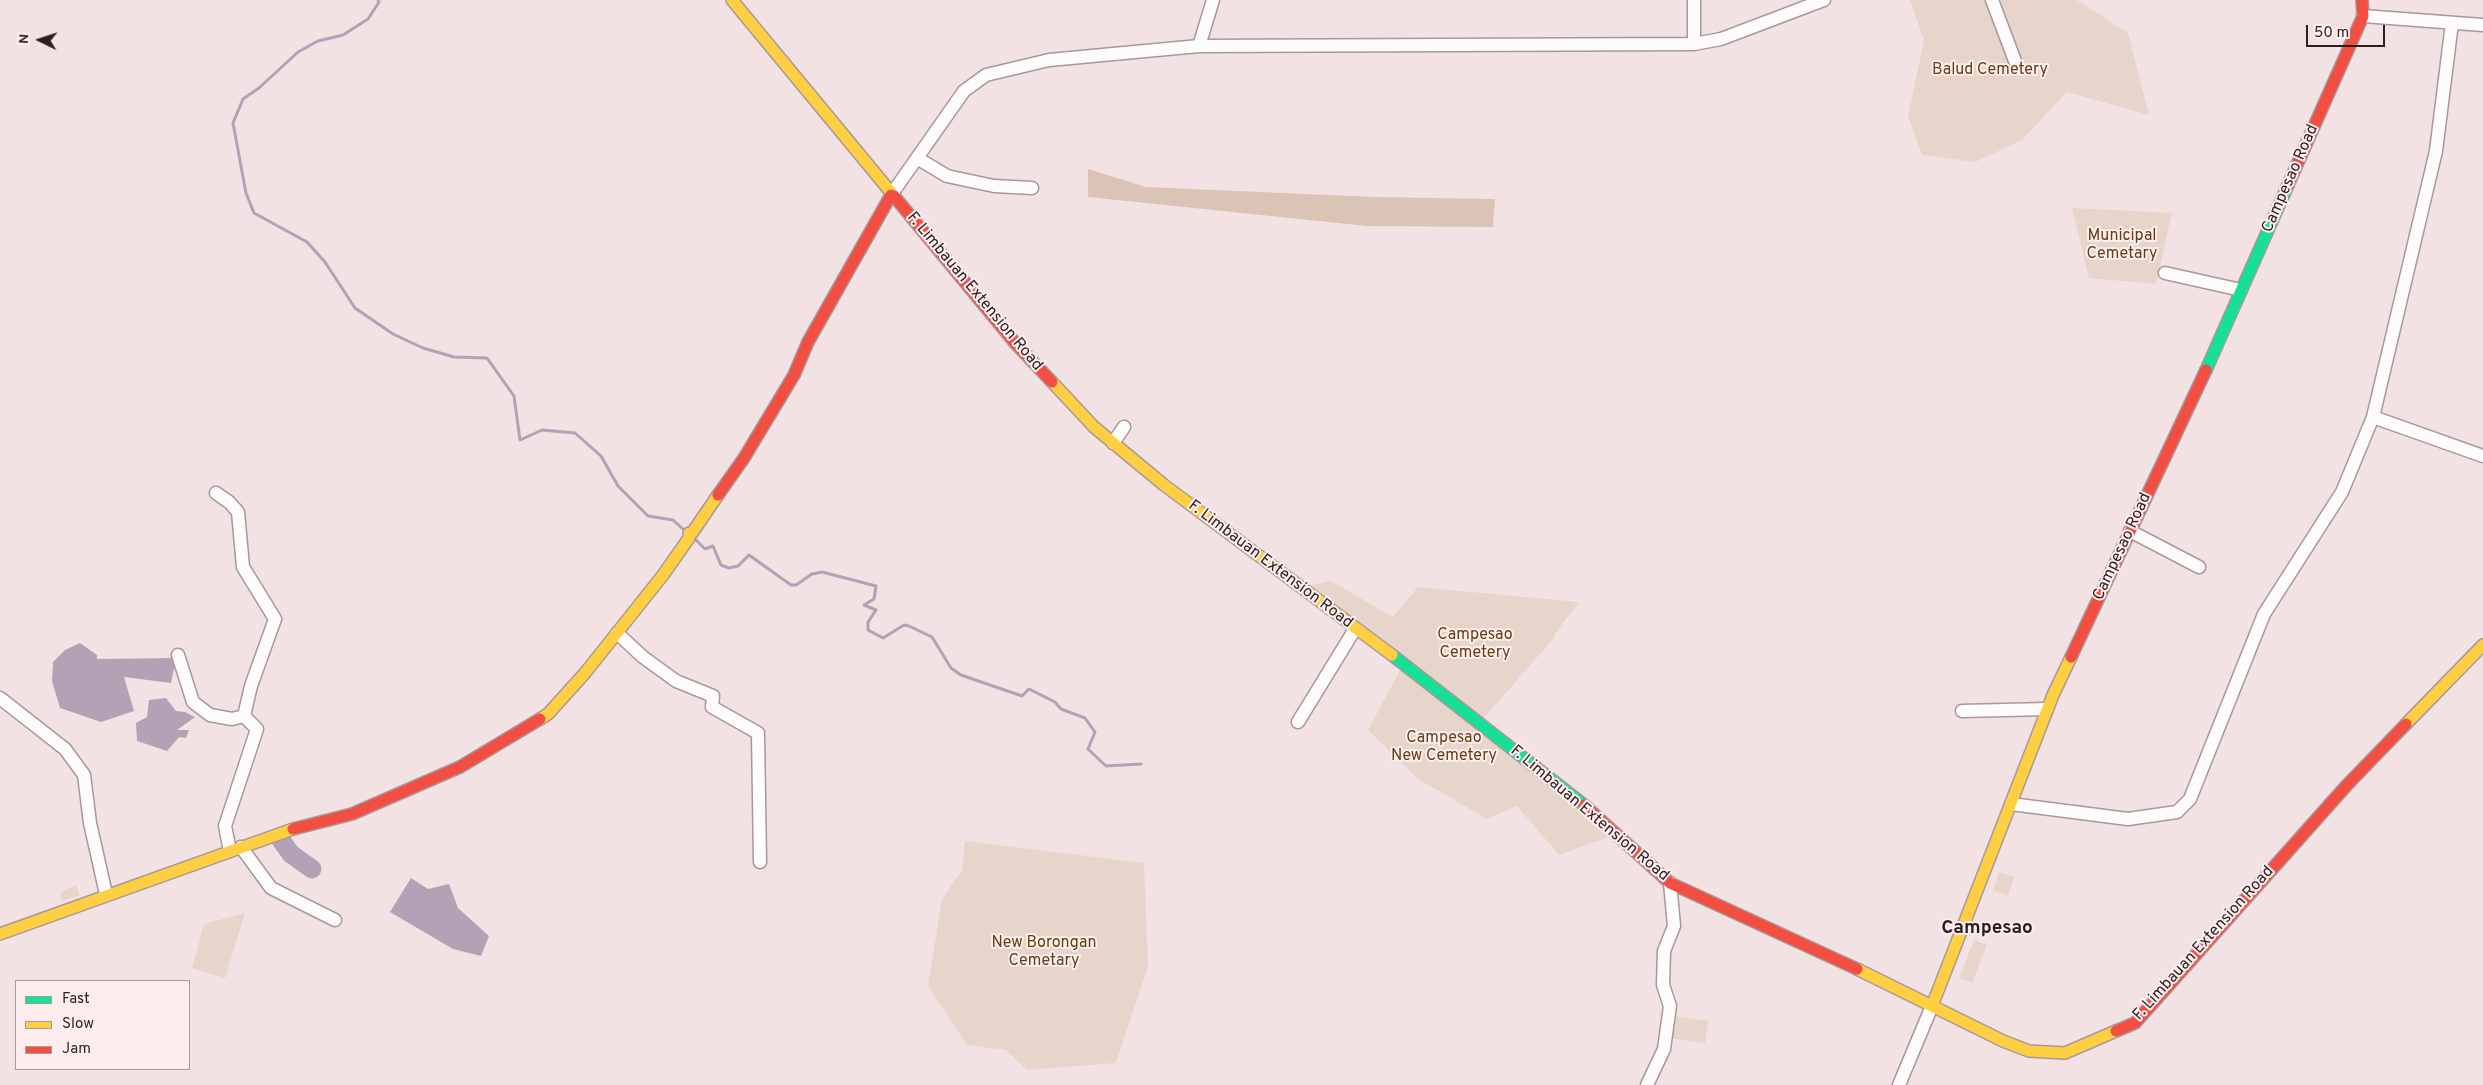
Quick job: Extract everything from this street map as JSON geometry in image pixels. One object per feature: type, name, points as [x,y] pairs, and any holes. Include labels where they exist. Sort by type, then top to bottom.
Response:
[{"type":"street","name":"F. Limbauan Extension Road","points":[[732,0],[1016,344],[1066,399],[1113,443],[1164,485],[1582,804],[1670,884],[1745,919],[1807,944],[1932,1006],[2029,1051],[2065,1053],[2135,1023],[2347,785],[2483,645]]},
{"type":"street","points":[[1200,46],[1213,0]]},
{"type":"street","points":[[1694,0],[1694,44]]},
{"type":"street","points":[[0,934],[106,894],[296,828],[352,814],[460,767],[548,714],[585,673],[663,575],[744,458],[794,375],[808,342],[892,195],[964,91],[986,76],[1049,60],[1200,46],[1694,44],[1721,39],[1824,0]]},
{"type":"street","points":[[1992,0],[2015,61]]},
{"type":"street","points":[[2362,0],[2363,16],[2483,25]]},
{"type":"street","name":"Campesao Road","points":[[1899,1085],[1932,1006],[2048,709],[2241,290],[2363,16]]},
{"type":"street","points":[[2011,804],[2128,819],[2177,812],[2190,799],[2264,614],[2342,492],[2373,417],[2436,151],[2452,23]]},
{"type":"street","points":[[917,158],[947,176],[994,186],[1032,188]]},
{"type":"street","points":[[2165,273],[2241,290]]},
{"type":"street","points":[[2373,417],[2483,456]]},
{"type":"street","points":[[1113,443],[1124,427]]},
{"type":"street","points":[[216,493],[229,502],[238,512],[243,567],[275,619],[251,686],[244,716]]},
{"type":"street","points":[[2130,531],[2198,567]]},
{"type":"street","points":[[1298,722],[1355,629]]},
{"type":"street","points":[[617,633],[642,657],[669,676],[712,696],[712,707],[758,733],[760,862]]},
{"type":"street","points":[[178,655],[193,702],[210,715],[232,719],[244,716]]},
{"type":"street","points":[[0,698],[65,749],[84,775],[90,823],[106,894]]},
{"type":"street","points":[[1962,711],[2048,709]]},
{"type":"street","points":[[244,716],[257,729],[225,826],[236,849],[271,888],[335,920]]},
{"type":"street","points":[[1647,1085],[1664,1049],[1670,1006],[1663,985],[1664,951],[1674,926],[1670,884]]},
{"type":"green space","name":"Balud Cemetery","points":[[1910,0],[2077,0],[2128,33],[2149,115],[2067,92],[2022,140],[1975,162],[1922,155],[1908,116],[1924,40]]},
{"type":"green space","name":"Municipal Cemetary","points":[[2072,208],[2172,213],[2156,284],[2089,278]]},
{"type":"green space","name":"Campesao Cemetery","points":[[1331,581],[1393,617],[1418,587],[1579,602],[1554,635],[1554,638],[1482,720],[1307,586]]},
{"type":"green space","name":"Campesao New Cemetery","points":[[1403,665],[1617,834],[1559,855],[1517,806],[1487,819],[1418,779],[1368,730]]},
{"type":"green space","name":"New Borongan Cemetary","points":[[965,841],[1144,863],[1148,967],[1116,1063],[1027,1070],[1006,1050],[967,1045],[928,986],[942,899],[962,870]]},
{"type":"green space","points":[[1999,872],[2014,877],[2008,896],[1993,890]]},
{"type":"green space","points":[[76,885],[80,895],[63,901],[60,893]]},
{"type":"green space","points":[[245,913],[225,978],[192,968],[204,924]]},
{"type":"green space","points":[[1974,940],[1987,945],[1972,983],[1959,978]]},
{"type":"green space","points":[[1673,1016],[1708,1021],[1705,1043],[1670,1038]]},
{"type":"shaded area","points":[[1088,169],[1146,187],[1374,197],[1495,199],[1493,227],[1367,226],[1088,197]]},
{"type":"shaded area","points":[[80,643],[97,655],[97,659],[176,658],[171,683],[124,677],[134,711],[101,722],[60,708],[52,681],[53,662],[65,650]]},
{"type":"shaded area","points":[[166,698],[176,711],[185,712],[195,717],[177,730],[189,730],[186,738],[179,737],[167,751],[137,741],[136,723],[147,717],[149,700]]},
{"type":"shaded area","points":[[411,878],[428,889],[449,884],[458,908],[489,936],[481,956],[453,949],[390,912]]},
{"type":"waterway","points":[[378,0],[379,2],[368,19],[343,35],[318,41],[298,52],[259,88],[243,99],[233,123],[246,193],[254,213],[307,242],[325,262],[355,308],[393,334],[423,348],[454,357],[487,358],[514,396],[520,440],[542,430],[575,433],[601,456],[618,486],[648,516],[673,520],[684,530]]},
{"type":"waterway","points":[[695,539],[705,549],[713,546],[721,565],[729,568],[738,566],[749,555],[791,585],[796,585],[812,574],[822,572],[876,586],[874,599],[864,605],[876,610],[868,622],[868,630],[883,638],[904,625],[932,637],[951,668],[961,675],[1022,696],[1029,689],[1055,702],[1061,709],[1085,718],[1095,732],[1088,749],[1106,766],[1141,764]]},
{"type":"waterway","points":[[281,840],[291,854],[312,869]]},
{"type":"traffic: fast","points":[[2206,370],[2288,185]]},
{"type":"traffic: fast","points":[[1392,655],[1584,805]]},
{"type":"traffic: slow","points":[[732,0],[894,196]]},
{"type":"traffic: slow","points":[[1052,382],[1094,427],[1164,485],[1392,655]]},
{"type":"traffic: slow","points":[[540,719],[548,714],[585,673],[663,575],[689,538],[689,533],[692,533],[718,495]]},
{"type":"traffic: slow","points":[[2406,724],[2483,645]]},
{"type":"traffic: slow","points":[[1932,1006],[2053,695],[2071,657]]},
{"type":"traffic: slow","points":[[0,934],[293,829]]},
{"type":"traffic: slow","points":[[1857,969],[2003,1041],[2029,1051],[2065,1053],[2116,1031]]},
{"type":"traffic: jam","points":[[2288,185],[2363,16],[2362,0]]},
{"type":"traffic: jam","points":[[718,495],[744,458],[794,375],[808,342],[891,195]]},
{"type":"traffic: jam","points":[[894,196],[1016,344],[1052,382]]},
{"type":"traffic: jam","points":[[2071,657],[2206,370]]},
{"type":"traffic: jam","points":[[293,829],[352,814],[460,767],[540,719]]},
{"type":"traffic: jam","points":[[2116,1031],[2135,1023],[2347,785],[2406,724]]},
{"type":"traffic: jam","points":[[1584,805],[1670,883],[1857,969]]},
{"type":"district","name":"Campesao","points":[[1987,929]]}]
